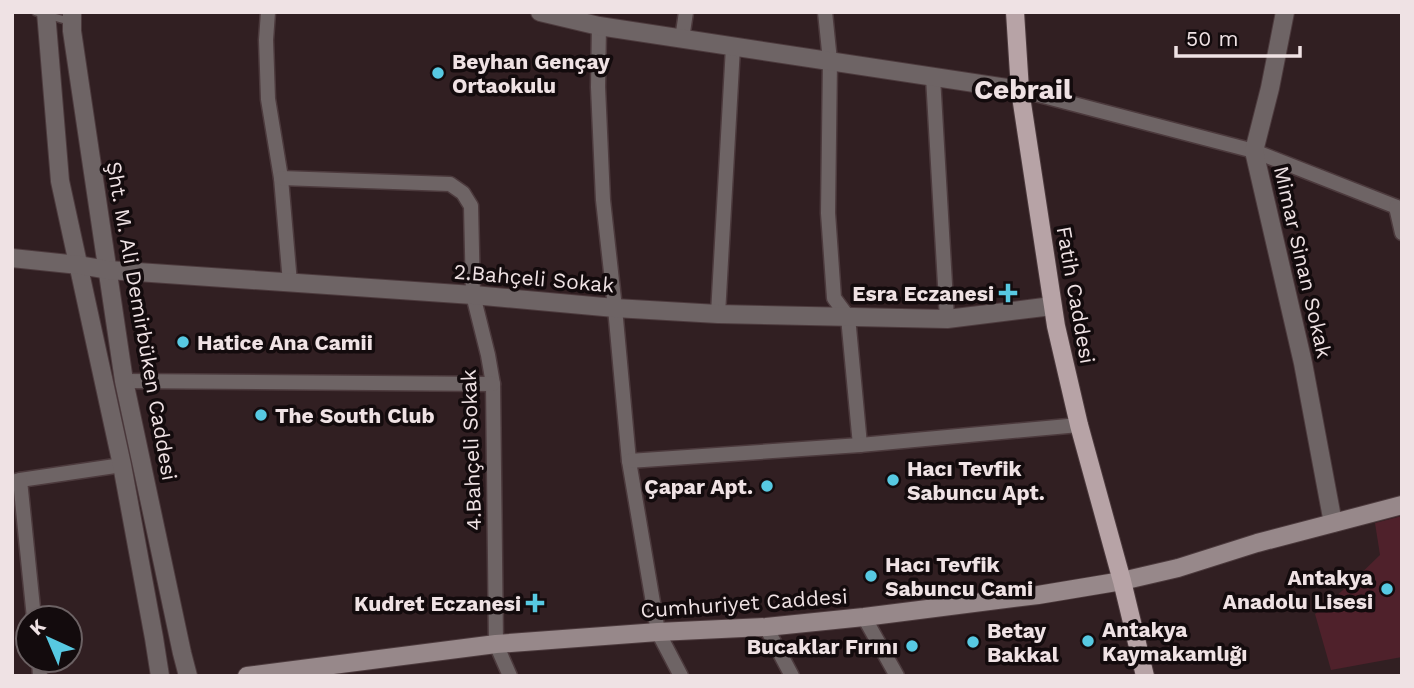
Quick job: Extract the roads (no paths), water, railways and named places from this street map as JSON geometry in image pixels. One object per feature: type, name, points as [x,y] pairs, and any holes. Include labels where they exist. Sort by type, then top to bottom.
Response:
[{"type":"main road","name":"Fatih Caddesi","points":[[1015,12],[1020,90],[1052,306],[1079,425],[1145,676]]},
{"type":"main road","name":"Cumhuriyet Caddesi","points":[[247,676],[326,671],[496,644],[766,627],[864,618],[1038,595],[1122,581],[1178,568],[1257,543],[1402,505]]},
{"type":"street","points":[[268,12],[268,99],[281,177],[290,283]]},
{"type":"street","points":[[540,12],[599,26],[1020,90],[1254,151],[1399,208],[1402,233]]},
{"type":"street","points":[[682,39],[686,12]]},
{"type":"street","points":[[825,12],[830,61],[828,213],[834,299],[848,317],[860,445]]},
{"type":"street","name":"Mimar Sinan Sokak","points":[[1285,12],[1254,151],[1303,363],[1333,523]]},
{"type":"street","points":[[43,13],[60,180],[122,465],[160,676]]},
{"type":"street","name":"Şht. M. Ali Demirbüken Caddesi","points":[[72,17],[124,381],[188,676]]},
{"type":"street","points":[[599,26],[598,87],[603,200],[629,461],[659,632],[681,676]]},
{"type":"street","points":[[718,314],[733,47]]},
{"type":"street","points":[[933,77],[947,319]]},
{"type":"street","name":"4.Bahçeli Sokak","points":[[281,177],[450,184],[463,193],[471,206],[473,295],[493,384],[496,644]]},
{"type":"street","name":"2.Bahçeli Sokak","points":[[12,258],[108,270],[718,314],[947,319],[1052,306]]},
{"type":"street","points":[[124,381],[493,384]]},
{"type":"street","points":[[629,461],[860,445],[1079,425]]},
{"type":"street","points":[[32,604],[16,481],[122,465]]},
{"type":"street","points":[[864,618],[897,676]]},
{"type":"street","points":[[766,627],[792,676]]},
{"type":"street","points":[[496,644],[510,676]]},
{"type":"lane","points":[[43,13],[72,17]]},
{"type":"place","name":"Beyhan Gençay Ortaokulu","points":[[438,73]]},
{"type":"place","name":"Esra Eczanesi","points":[[1008,293]]},
{"type":"place","name":"Hatice Ana Camii","points":[[183,342]]},
{"type":"place","name":"The South Club","points":[[261,415]]},
{"type":"place","name":"Hacı Tevfik Sabuncu Apt.","points":[[893,480]]},
{"type":"place","name":"Çapar Apt.","points":[[767,486]]},
{"type":"place","name":"Hacı Tevfik Sabuncu Cami","points":[[871,576]]},
{"type":"place","name":"Antakya Anadolu Lisesi","points":[[1387,589]]},
{"type":"place","name":"Kudret Eczanesi","points":[[535,603]]},
{"type":"place","name":"Antakya Kaymakamlığı","points":[[1088,641]]},
{"type":"place","name":"Betay Bakkal","points":[[973,642]]},
{"type":"place","name":"Bucaklar Fırını","points":[[912,646]]},
{"type":"district","name":"Cebrail","points":[[1023,89]]}]
